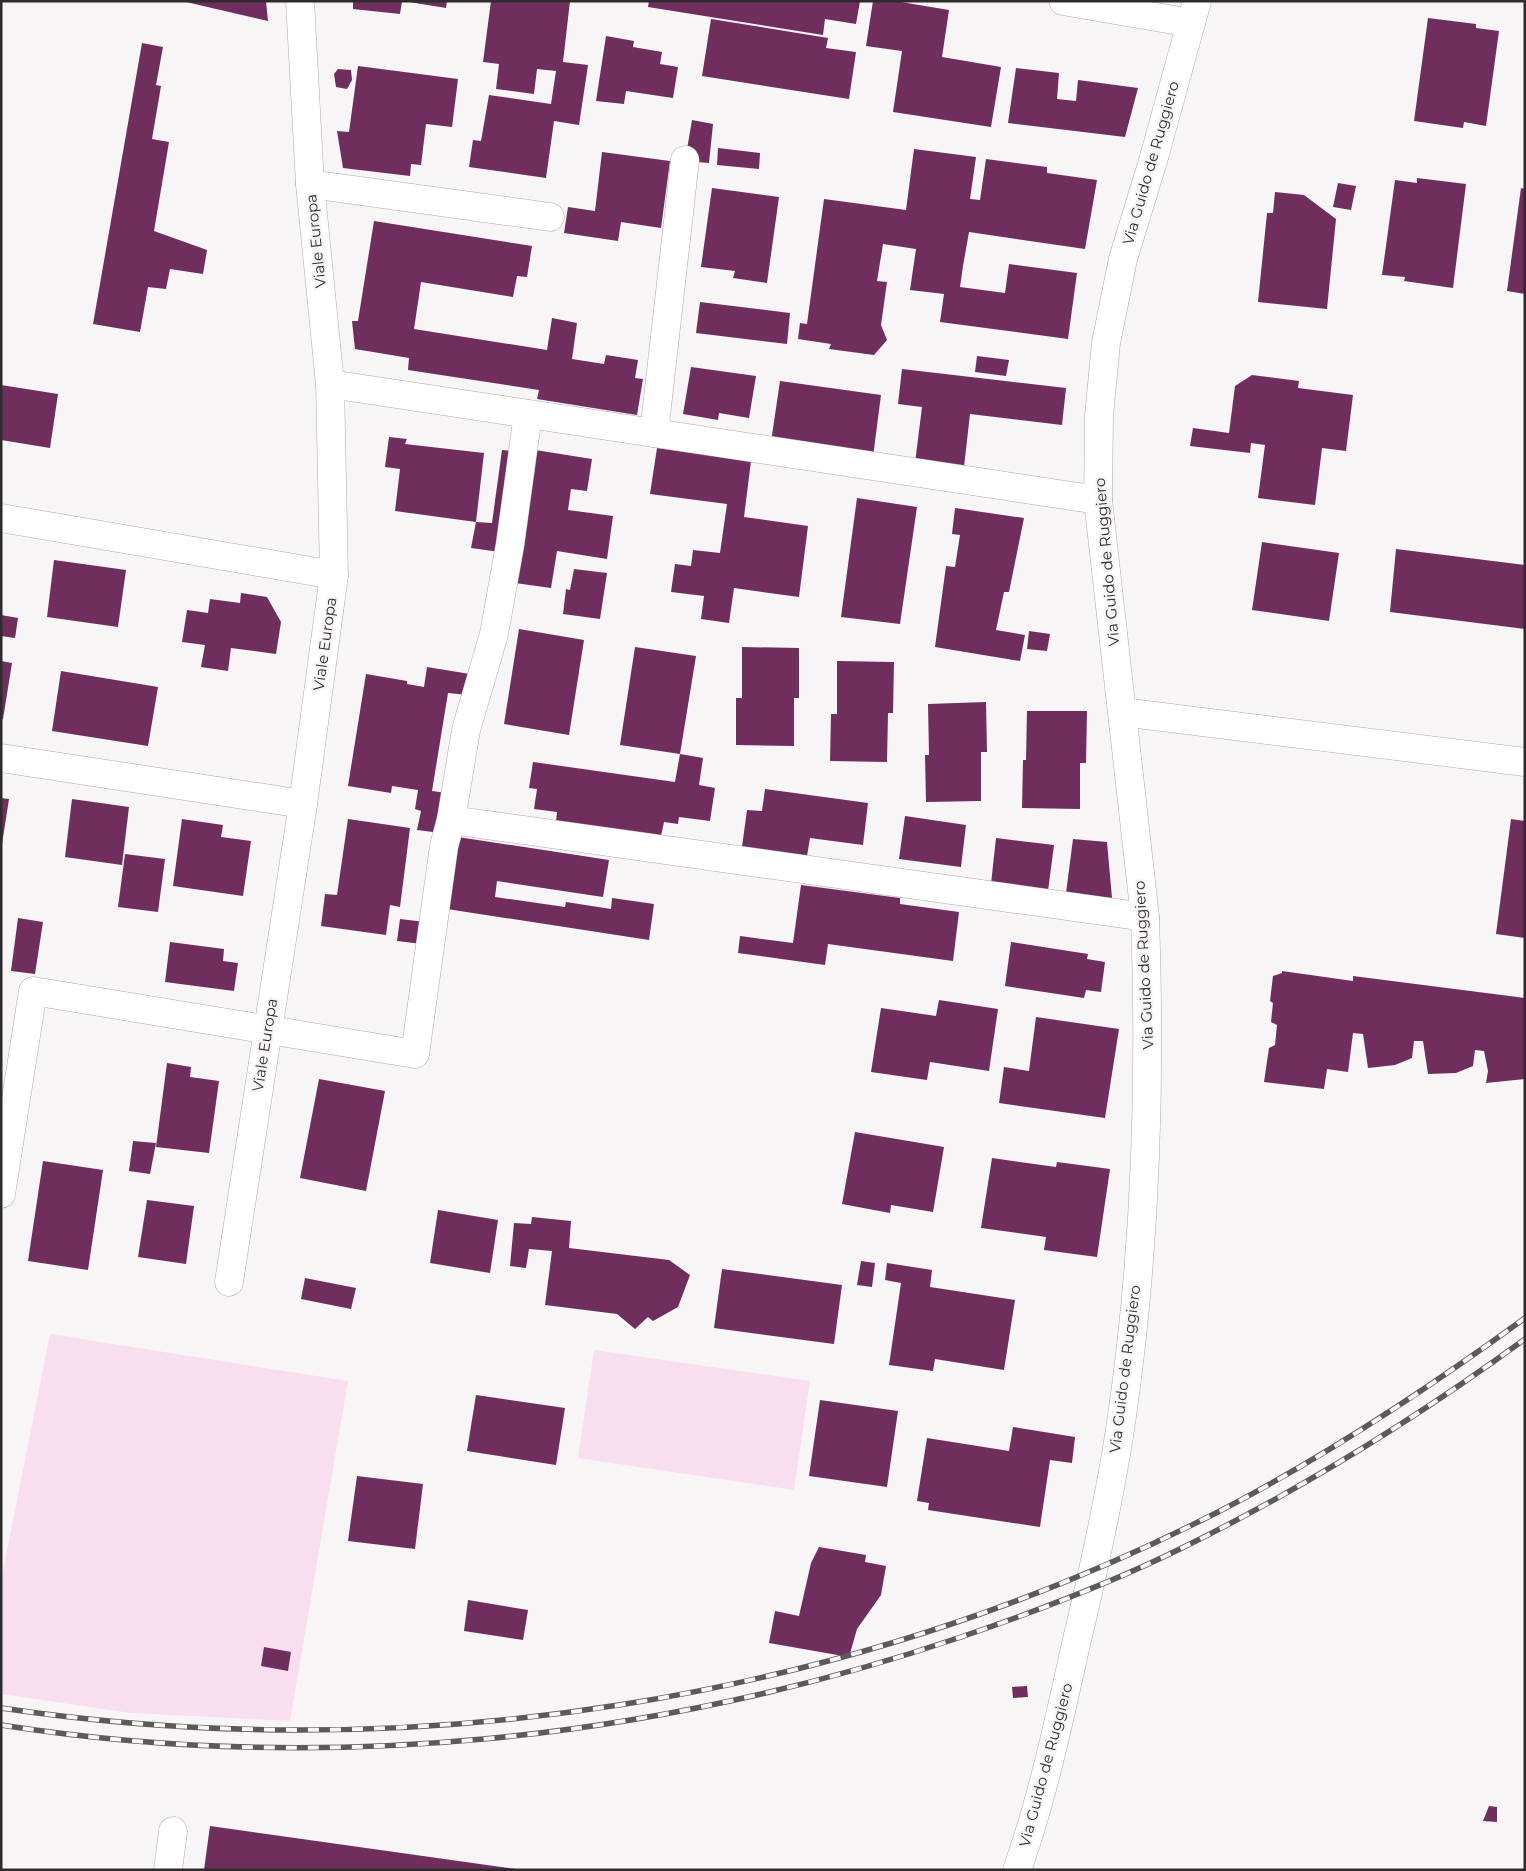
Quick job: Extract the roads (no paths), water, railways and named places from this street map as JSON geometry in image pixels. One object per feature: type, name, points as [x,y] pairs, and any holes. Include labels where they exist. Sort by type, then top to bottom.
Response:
[{"type":"street","name":"Viale Europa","points":[[229,1282],[303,804],[334,575],[330,384],[310,184],[300,1]]},
{"type":"street","points":[[1063,1],[1194,12]]},
{"type":"street","name":"Via Guido de Ruggiero","points":[[1018,1870],[1057,1732],[1097,1552],[1122,1417],[1141,1230],[1148,1100],[1145,917],[1098,500],[1099,416],[1106,343],[1123,260],[1194,12]]},
{"type":"street","points":[[654,433],[685,160]]},
{"type":"street","points":[[310,184],[550,217]]},
{"type":"street","points":[[330,384],[1098,500]]},
{"type":"street","points":[[1,1194],[33,991],[415,1054],[444,846],[451,820],[466,730],[494,634],[510,545],[528,414]]},
{"type":"street","points":[[1,518],[334,575]]},
{"type":"street","points":[[1122,712],[1525,762]]},
{"type":"street","points":[[1,758],[303,804]]},
{"type":"street","points":[[451,820],[1145,917]]},
{"type":"street","points":[[168,1870],[174,1831]]},
{"type":"railway","points":[[1,1708],[157,1725],[313,1730],[469,1723],[624,1704],[777,1674],[927,1632],[1074,1578],[1216,1513],[1336,1446],[1412,1397],[1525,1318]]},
{"type":"railway","points":[[1,1725],[122,1740],[243,1747],[365,1747],[486,1739],[607,1724],[727,1702],[845,1673],[1018,1617],[1103,1584],[1186,1546],[1274,1500],[1360,1450],[1444,1396],[1525,1339]]}]
